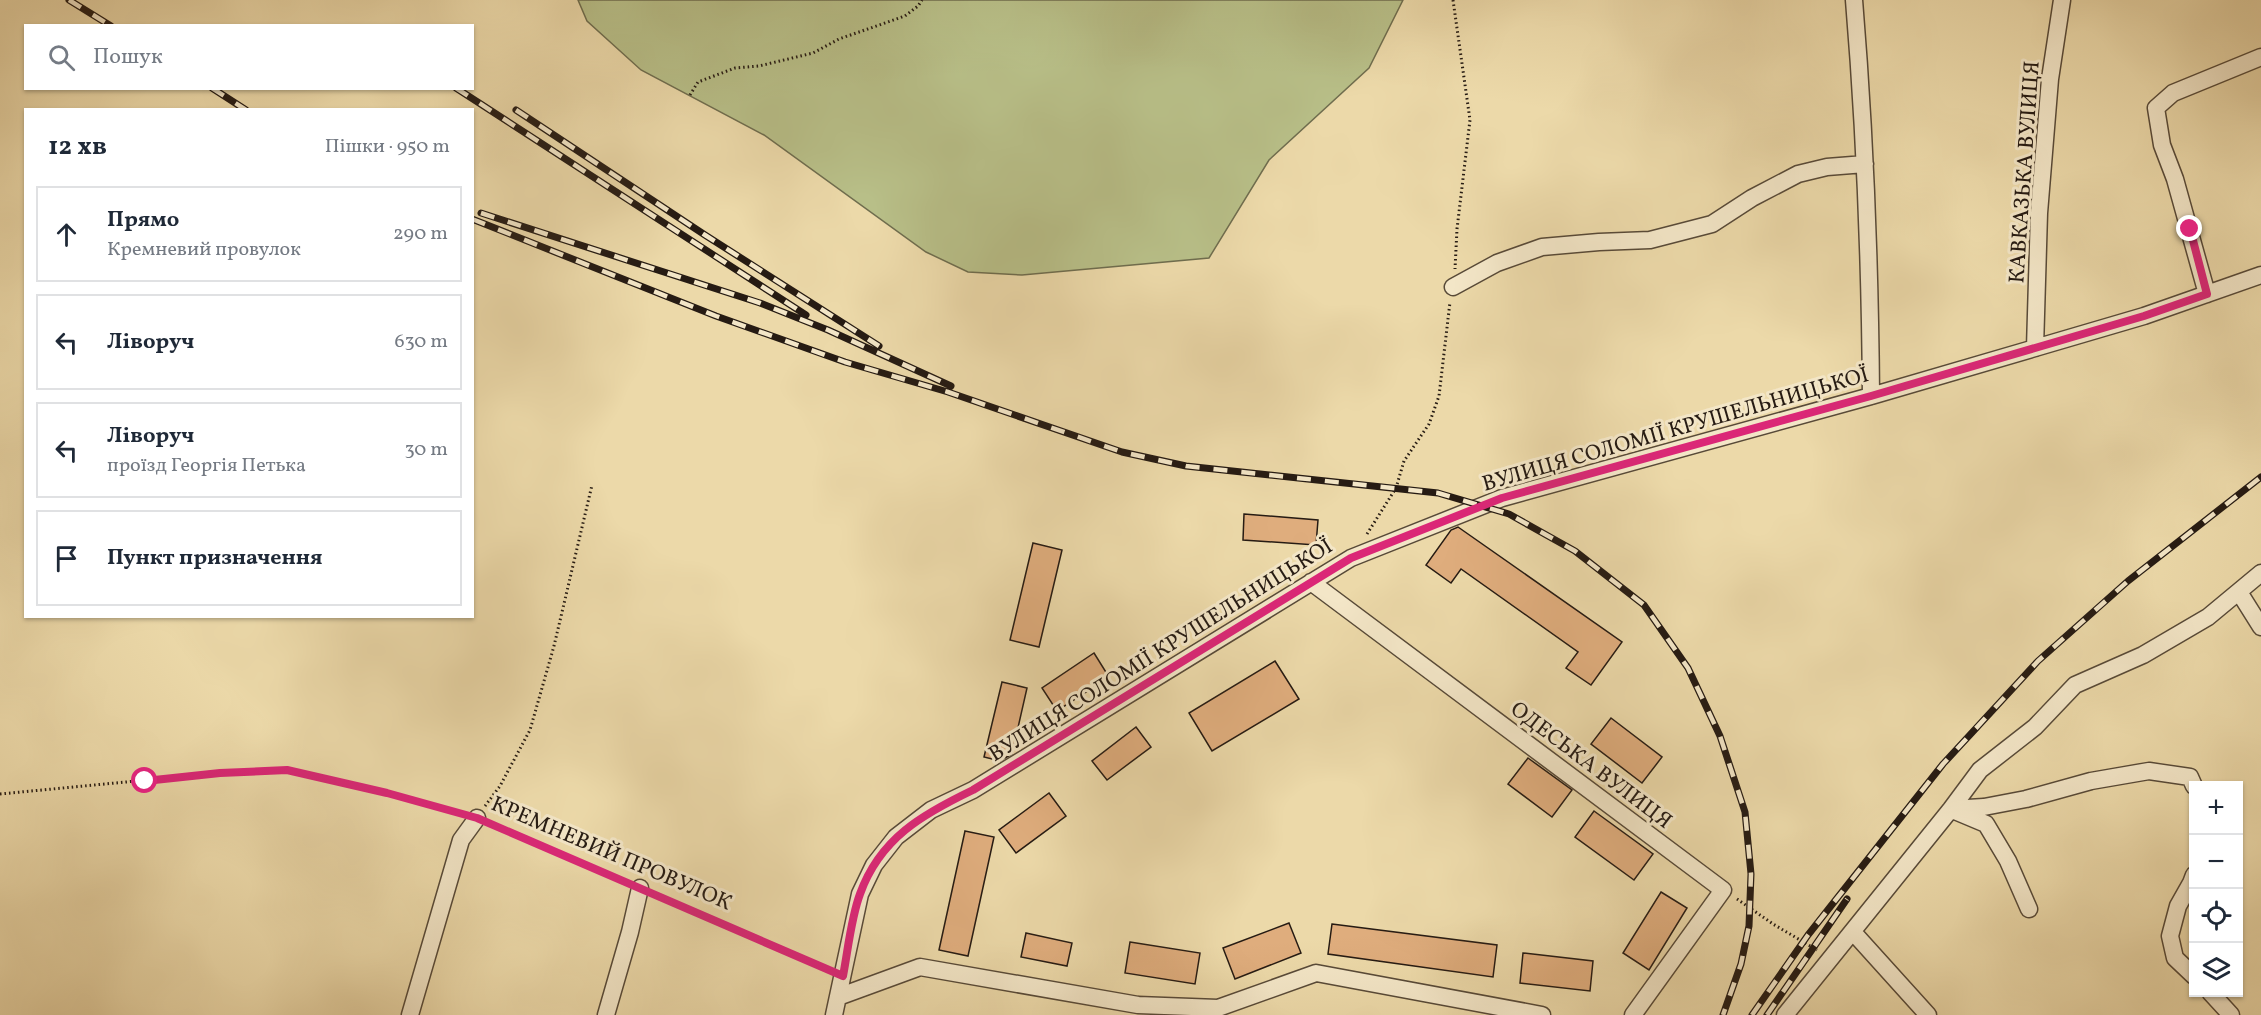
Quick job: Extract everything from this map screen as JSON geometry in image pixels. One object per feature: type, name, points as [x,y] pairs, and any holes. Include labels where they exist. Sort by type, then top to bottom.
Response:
[{"type":"street","points":[[1854,0],[1870,253],[1871,396]]},
{"type":"street","name":"КАВКАЗЬКА ВУЛИЦЯ","points":[[2035,348],[2039,213],[2050,79],[2062,0]]},
{"type":"street","points":[[2207,294],[2175,179],[2162,145],[2156,108],[2173,93],[2261,57]]},
{"type":"street","points":[[1453,287],[1497,263],[1542,247],[1650,240],[1712,224],[1752,198],[1798,174],[1827,167],[1865,164]]},
{"type":"street","name":"ВУЛИЦЯ СОЛОМІЇ КРУШЕЛЬНИЦЬКОЇ","points":[[834,1015],[860,894],[874,866],[896,837],[931,810],[983,784],[1351,558],[1502,498],[1871,396],[2144,316],[2261,275]]},
{"type":"street","points":[[1785,1015],[1952,809],[1980,770],[2034,727],[2075,685],[2143,655],[2208,617],[2261,573]]},
{"type":"street","name":"ОДЕСЬКА ВУЛИЦЯ","points":[[1311,582],[1723,890]]},
{"type":"street","points":[[2239,592],[2261,627]]},
{"type":"street","points":[[1952,809],[1984,807],[2026,799],[2091,781],[2149,771],[2190,777],[2192,781]]},
{"type":"street","points":[[1952,809],[1986,824],[2008,861],[2029,909]]},
{"type":"street","points":[[410,1015],[460,840],[477,818]]},
{"type":"street","points":[[2189,887],[2178,906],[2170,936],[2175,958],[2189,972]]},
{"type":"street","points":[[606,1015],[640,888]]},
{"type":"street","points":[[1633,1015],[1723,890]]},
{"type":"street","points":[[1853,932],[1928,1015]]},
{"type":"street","points":[[838,997],[920,967],[1138,1010],[1218,1008],[1316,973],[1542,1015]]},
{"type":"street","points":[[2214,997],[2231,1015]]},
{"type":"path","points":[[690,95],[698,82],[735,68],[759,66],[813,53],[839,39],[905,16],[922,0]]},
{"type":"path","points":[[477,818],[500,786],[530,730],[555,646],[592,485]]},
{"type":"path","name":"КРЕМНЕВИЙ ПРОВУЛОК","points":[[0,794],[220,773],[287,770],[387,793],[477,818],[843,976]]},
{"type":"path","points":[[1723,890],[1830,960]]},
{"type":"green space","points":[[578,0],[1403,0],[1369,68],[1269,160],[1209,258],[1022,275],[968,272],[926,252],[764,135],[641,70],[587,21]]},
{"type":"building","points":[[1244,514],[1318,520],[1316,545],[1243,540]]},
{"type":"building","points":[[1458,527],[1622,642],[1591,685],[1566,668],[1578,652],[1461,569],[1451,583],[1426,565],[1451,530]]},
{"type":"building","points":[[1033,543],[1062,550],[1039,647],[1010,640]]},
{"type":"building","points":[[1094,653],[1109,677],[1057,711],[1042,688]]},
{"type":"building","points":[[1275,661],[1299,699],[1212,751],[1189,713]]},
{"type":"building","points":[[1002,682],[1027,688],[1012,754],[1000,761],[984,757]]},
{"type":"building","points":[[1611,718],[1662,757],[1642,783],[1591,744]]},
{"type":"building","points":[[1136,727],[1151,747],[1107,780],[1092,761]]},
{"type":"building","points":[[1528,758],[1572,790],[1552,817],[1508,784]]},
{"type":"building","points":[[1049,793],[1066,816],[1016,853],[999,830]]},
{"type":"building","points":[[1594,811],[1653,854],[1634,880],[1575,837]]},
{"type":"building","points":[[965,831],[994,837],[968,956],[939,950]]},
{"type":"building","points":[[1661,892],[1687,908],[1649,970],[1623,953]]},
{"type":"building","points":[[1289,923],[1301,953],[1235,979],[1223,948]]},
{"type":"building","points":[[1332,924],[1497,945],[1493,977],[1328,954]]},
{"type":"building","points":[[1026,933],[1072,943],[1067,966],[1021,957]]},
{"type":"building","points":[[1130,942],[1200,953],[1195,984],[1125,973]]},
{"type":"building","points":[[1523,953],[1593,961],[1590,991],[1520,983]]},
{"type":"railway","points":[[69,0],[108,24]]},
{"type":"railway","points":[[215,90],[243,108]]},
{"type":"railway","points":[[459,90],[806,315]]},
{"type":"railway","points":[[516,110],[879,346]]},
{"type":"railway","points":[[481,213],[760,303],[828,330],[951,386]]},
{"type":"railway","points":[[474,220],[716,316],[845,362],[948,392],[1122,452],[1186,466],[1438,493],[1509,514],[1575,551],[1644,605],[1688,668],[1720,736],[1745,812],[1751,874],[1749,926],[1741,964],[1723,1015]]},
{"type":"railway","points":[[1752,1015],[1808,935],[1943,764],[2038,661],[2128,581],[2261,477]]},
{"type":"railway","points":[[1767,1015],[1847,899]]},
{"type":"route","points":[[145,781],[220,773],[287,770],[387,793],[477,818],[843,976],[860,894],[874,866],[896,837],[931,810],[973,790],[1351,558],[1502,498],[1871,396],[2144,316],[2207,294],[2190,229]]}]
